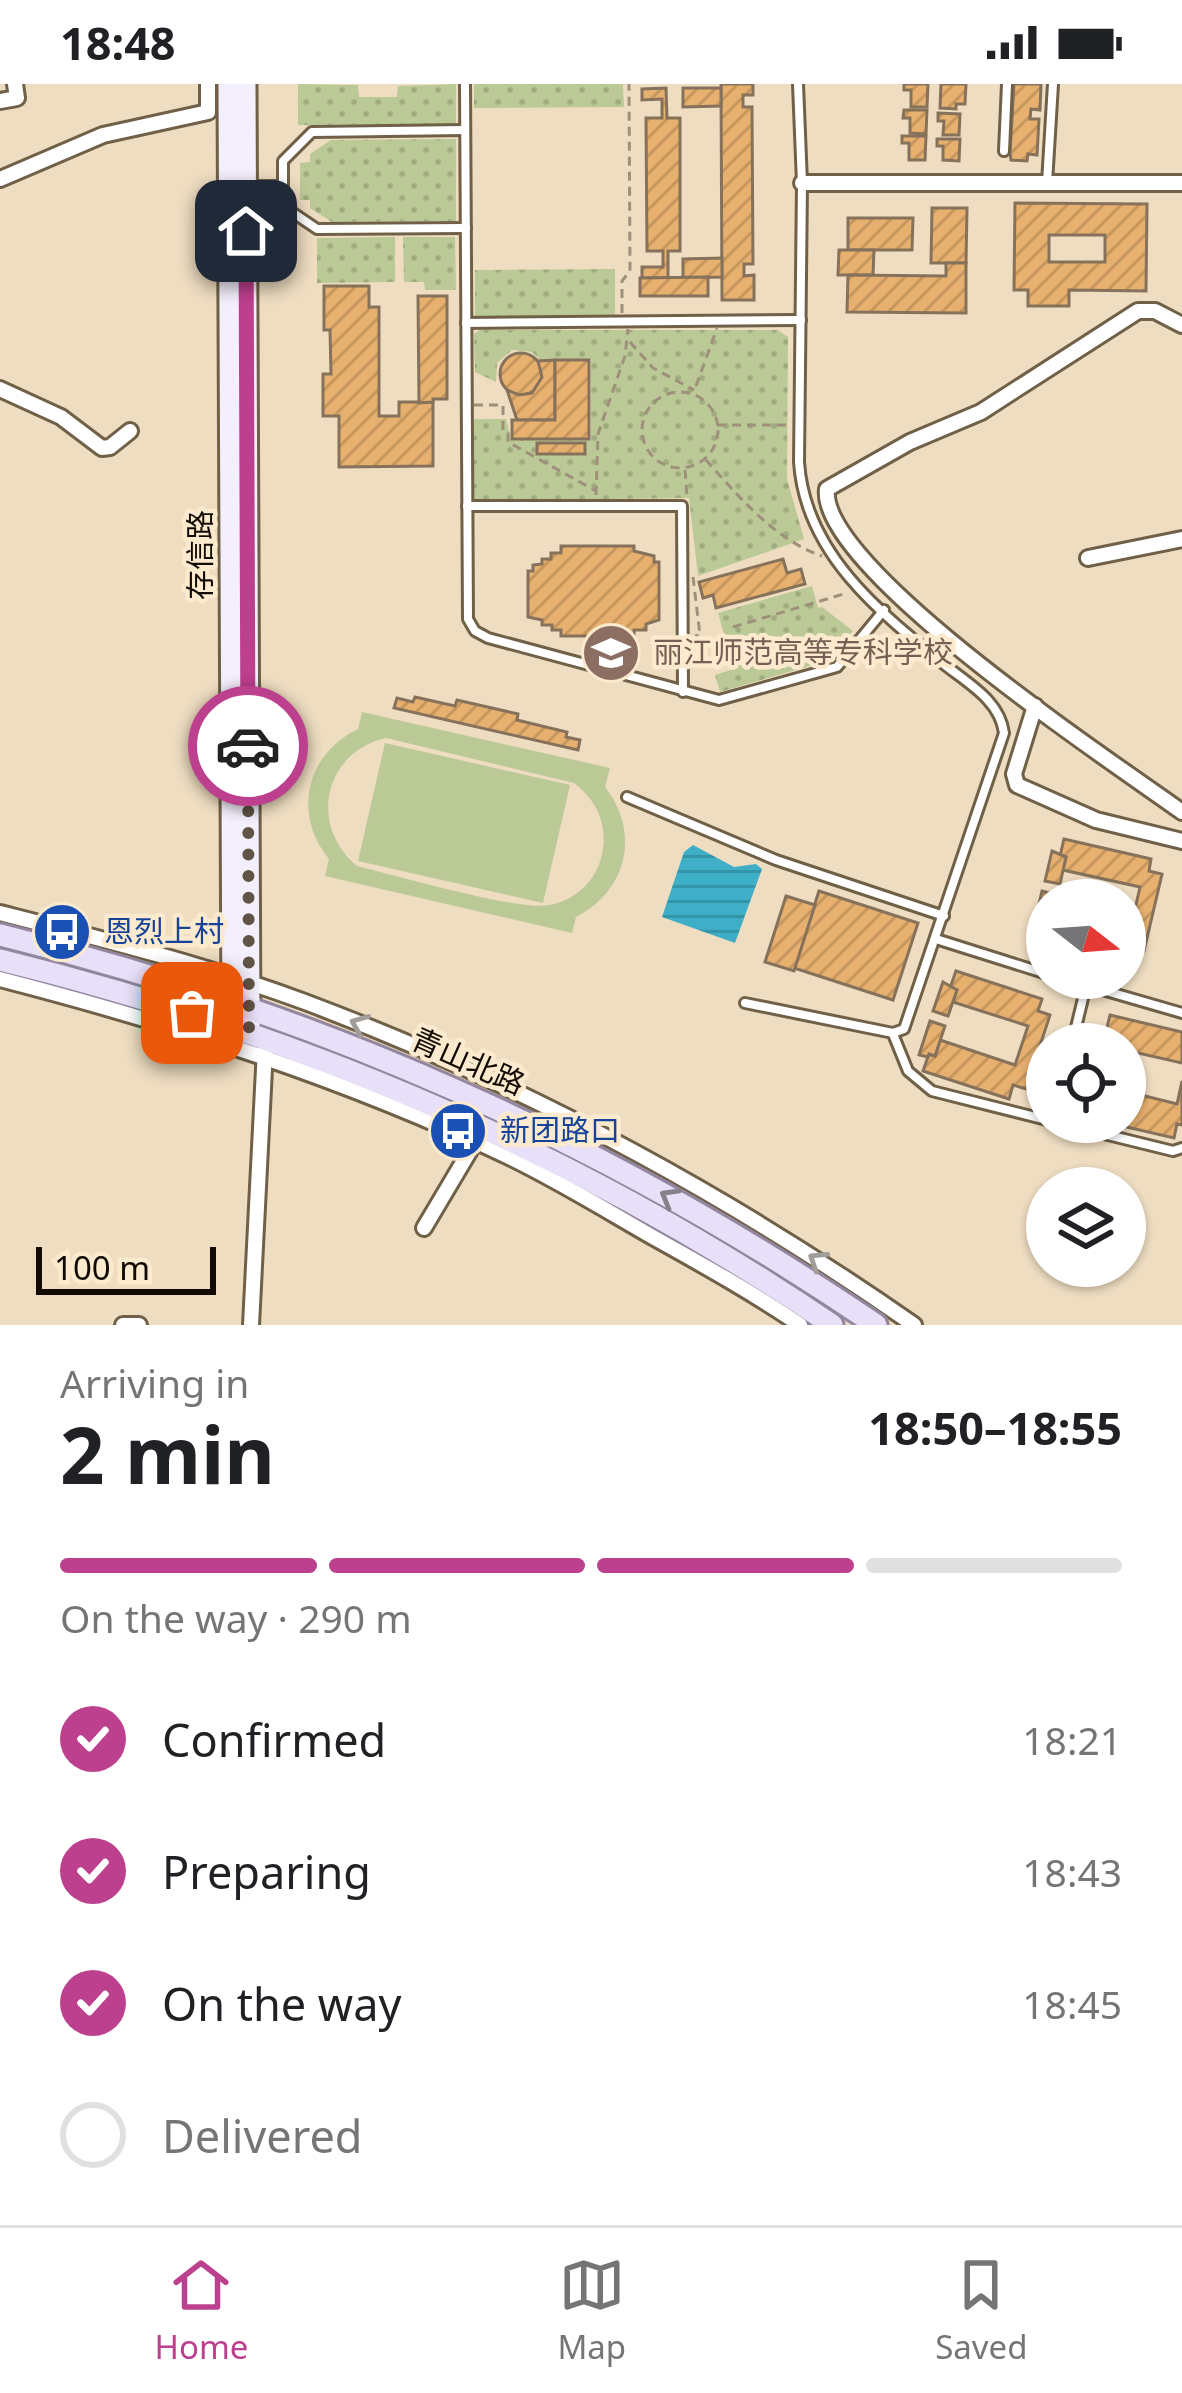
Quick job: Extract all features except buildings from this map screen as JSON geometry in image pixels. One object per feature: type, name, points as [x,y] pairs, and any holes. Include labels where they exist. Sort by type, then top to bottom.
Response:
[{"type":"main road","name":"青山北路","points":[[0,934],[241,992],[380,1054],[560,1138],[710,1220],[876,1325]]},
{"type":"main road","name":"青山北路","points":[[0,960],[370,1077],[479,1135],[648,1212],[796,1319],[832,1325]]},
{"type":"street","points":[[0,100],[17,98],[15,84]]},
{"type":"street","points":[[0,178],[103,135],[208,112],[208,84]]},
{"type":"street","name":"存信路","points":[[229,84],[241,992],[253,1038]]},
{"type":"street","name":"存信路","points":[[241,992],[245,84]]},
{"type":"street","points":[[802,183],[1182,183]]},
{"type":"street","points":[[1182,325],[1155,311],[1138,311],[981,412],[910,442],[827,489],[826,496],[841,531],[869,568],[974,662],[1182,812]]},
{"type":"street","points":[[0,389],[61,417],[102,448],[130,431]]},
{"type":"street","points":[[1088,559],[1182,539]]},
{"type":"street","points":[[1035,706],[1014,774],[1017,785],[1096,820],[1182,841]]},
{"type":"street","points":[[0,913],[241,992],[342,1017],[537,1100],[781,1237],[914,1325]]},
{"type":"street","points":[[0,979],[131,1014],[253,1038],[251,1325]]},
{"type":"street","points":[[424,1228],[479,1135]]},
{"type":"street","points":[[123,1324],[139,1325]]},
{"type":"lane","points":[[465,84],[468,620],[475,631],[683,692],[726,699],[837,667],[884,610]]},
{"type":"lane","points":[[745,1003],[893,1034],[907,1025],[1003,740],[1004,725],[991,702],[833,560],[806,507],[799,425],[799,84]]},
{"type":"lane","points":[[1004,151],[1007,84]]},
{"type":"lane","points":[[1047,183],[1053,84]]},
{"type":"lane","points":[[465,130],[312,132],[283,161],[283,206],[317,230],[466,228]]},
{"type":"lane","points":[[246,186],[283,186]]},
{"type":"lane","points":[[466,322],[801,320]]},
{"type":"lane","points":[[467,506],[682,506],[683,692]]},
{"type":"lane","points":[[627,797],[776,860],[944,916]]},
{"type":"lane","points":[[936,939],[1026,967]]},
{"type":"lane","points":[[1132,999],[1182,1013]]},
{"type":"lane","points":[[893,1034],[908,1071],[932,1091],[1026,1115]]},
{"type":"lane","points":[[1140,1143],[1173,1151],[1182,1148]]},
{"type":"path","points":[[596,506],[598,434],[627,339],[622,281],[630,271],[629,84]]},
{"type":"path","points":[[693,392],[720,321]]},
{"type":"path","points":[[627,339],[653,368],[693,392],[711,409],[717,425],[716,442],[704,459],[685,468],[669,467],[649,452],[644,420],[658,400],[693,392]]},
{"type":"path","points":[[466,405],[503,405],[508,442],[596,491]]},
{"type":"path","points":[[717,425],[799,425]]},
{"type":"path","points":[[704,459],[782,534],[803,549],[833,560]]},
{"type":"path","points":[[734,627],[838,599],[859,586]]},
{"type":"green space","points":[[298,84],[358,85],[359,97],[397,97],[398,86],[456,84],[456,124],[298,125]]},
{"type":"green space","points":[[474,84],[623,84],[624,107],[474,108]]},
{"type":"green space","points":[[456,139],[456,221],[332,222],[310,208],[310,200],[300,200],[300,163],[310,162],[310,154],[331,140]]},
{"type":"green space","points":[[395,237],[395,282],[317,283],[317,238]]},
{"type":"green space","points":[[403,237],[455,237],[456,290],[425,290],[424,282],[404,282]]},
{"type":"green space","points":[[615,269],[615,317],[475,319],[475,270]]},
{"type":"green space","points":[[480,330],[778,330],[788,337],[787,479],[804,539],[698,576],[689,498],[474,501],[473,419],[506,419],[511,440],[591,440],[591,359],[541,361],[532,352],[512,350],[497,363],[496,382],[475,372],[474,334]]},
{"type":"green space","points":[[812,586],[818,608],[853,631],[827,661],[720,692],[715,675],[734,669],[718,613]]},
{"type":"green space","points":[[362,712],[610,768],[605,787],[623,823],[625,841],[617,877],[593,906],[576,917],[572,933],[325,876],[329,859],[311,823],[310,786],[326,754],[358,729]],"holes":[[[386,738],[574,783],[588,796],[601,820],[601,859],[578,893],[549,905],[484,898],[357,866],[332,831],[328,811],[330,792],[348,758]]]},
{"type":"green space","points":[[385,743],[570,785],[543,903],[358,861]]},
{"type":"water","points":[[693,845],[734,867],[756,864],[762,869],[735,943],[662,917],[684,852]]},
{"type":"way so far","points":[[192,1013],[249,1032],[248,746]]},
{"type":"place","name":"丽江师范高等专科学校","points":[[611,653]]},
{"type":"place","name":"恩烈上村","points":[[62,932]]},
{"type":"place","name":"新团路口","points":[[458,1131]]},
{"type":"route","points":[[246,231],[248,746]]}]
